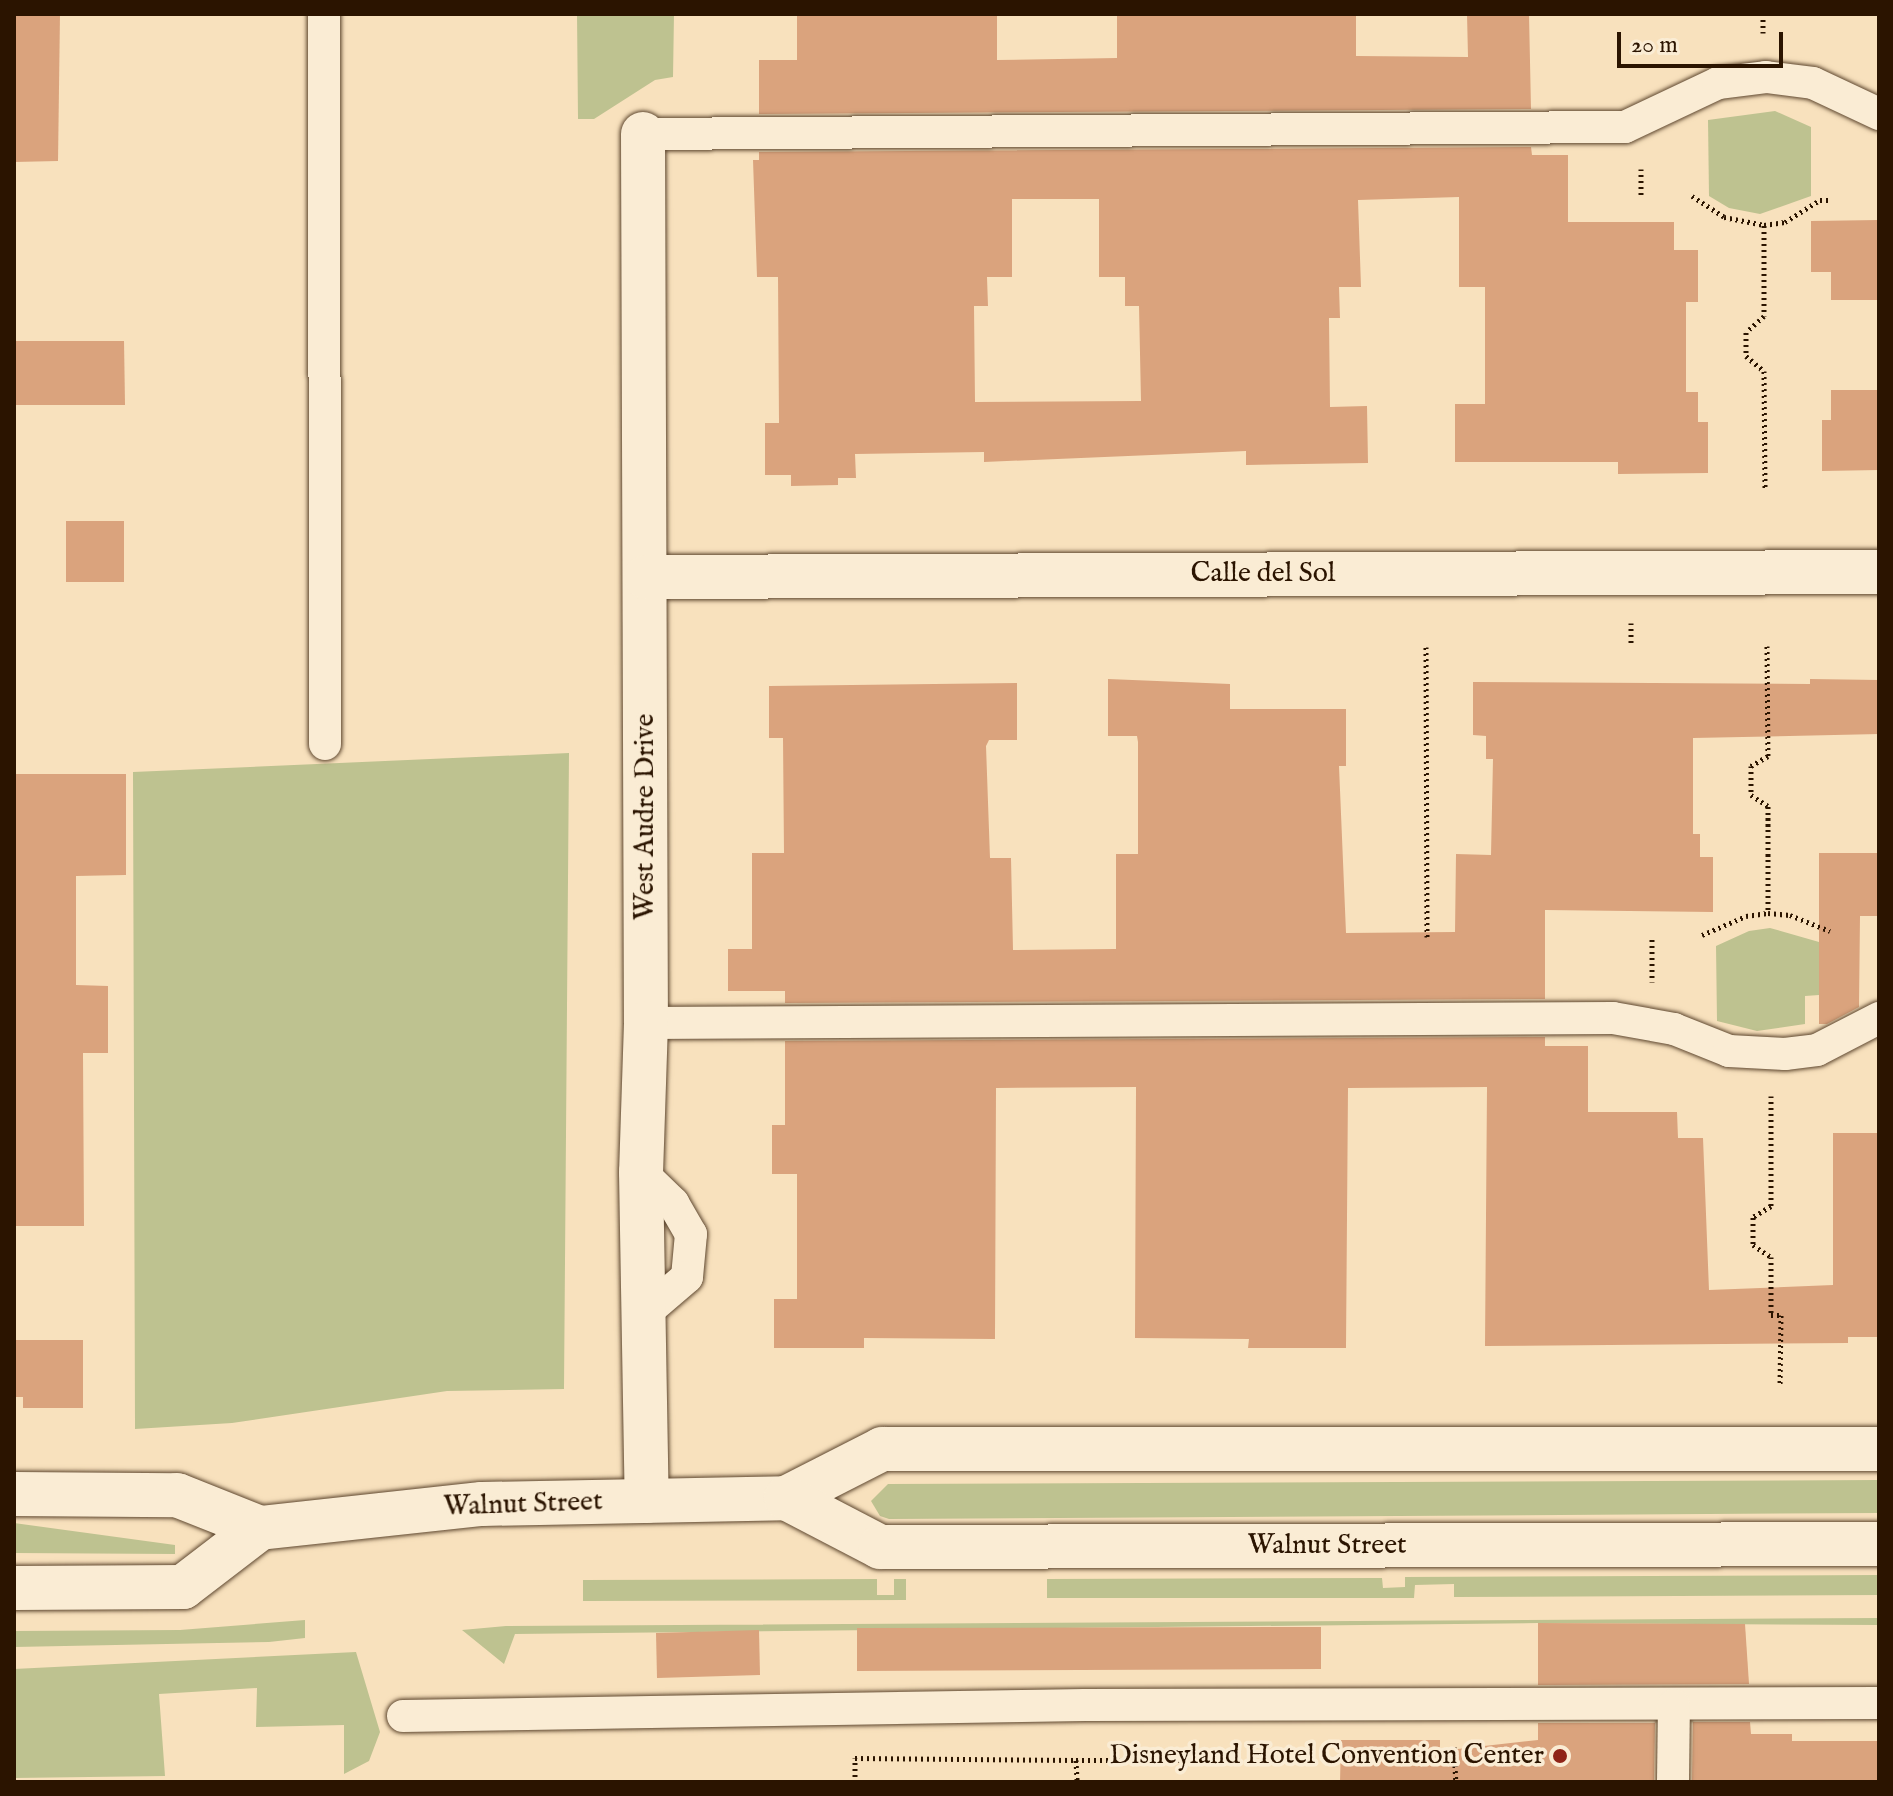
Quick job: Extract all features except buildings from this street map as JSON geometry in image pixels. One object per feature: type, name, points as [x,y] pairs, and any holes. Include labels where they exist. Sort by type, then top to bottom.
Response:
[{"type":"street","name":"West Audre Drive","points":[[643,134],[646,1023],[641,1172],[647,1501]]},
{"type":"street","name":"Calle del Sol","points":[[646,577],[1879,572]]},
{"type":"street","name":"Walnut Street","points":[[14,1494],[177,1495],[260,1528],[482,1504],[786,1498],[882,1449],[1879,1449]]},
{"type":"street","name":"Walnut Street","points":[[786,1498],[880,1547],[1879,1544]]},
{"type":"street","points":[[14,1588],[183,1587],[260,1528]]},
{"type":"lane","points":[[324,14],[325,744]]},
{"type":"lane","points":[[643,134],[1625,127],[1718,83],[1766,77],[1813,83],[1879,114]]},
{"type":"lane","points":[[646,1023],[1613,1018],[1674,1029],[1729,1051],[1785,1054],[1817,1050],[1879,1018]]},
{"type":"lane","points":[[403,1716],[1085,1705],[1879,1703]]},
{"type":"lane","points":[[1673,1782],[1674,1705]]},
{"type":"path","points":[[1763,14],[1763,38]]},
{"type":"path","points":[[1641,152],[1641,197]]},
{"type":"path","points":[[1692,196],[1724,217],[1764,225],[1785,222],[1820,200],[1831,200]]},
{"type":"path","points":[[1764,225],[1764,316],[1746,332],[1746,356],[1764,371],[1765,490]]},
{"type":"path","points":[[1767,646],[1768,756],[1751,766],[1751,795],[1768,806],[1768,913]]},
{"type":"path","points":[[1426,647],[1427,937]]},
{"type":"path","points":[[1702,935],[1768,913],[1830,931]]},
{"type":"path","points":[[1652,939],[1652,984]]},
{"type":"path","points":[[1771,1099],[1771,1206],[1753,1217],[1753,1245],[1771,1257],[1771,1315],[1781,1315],[1780,1384]]},
{"type":"path","points":[[855,1782],[855,1758],[1218,1760]]},
{"type":"path","points":[[1076,1760],[1077,1782]]},
{"type":"green space","points":[[577,14],[674,14],[673,77],[655,80],[594,119],[578,119]]},
{"type":"green space","points":[[1775,111],[1811,127],[1811,196],[1760,214],[1729,208],[1709,196],[1708,120]]},
{"type":"green space","points":[[569,753],[564,1389],[447,1391],[232,1423],[135,1429],[133,772]]},
{"type":"green space","points":[[1770,928],[1819,942],[1819,995],[1805,996],[1805,1024],[1757,1031],[1717,1021],[1716,946],[1749,931]]},
{"type":"green space","points":[[1879,1480],[1879,1513],[889,1519],[880,1516],[871,1501],[888,1484]]},
{"type":"green space","points":[[14,1523],[175,1545],[175,1554],[14,1553]]},
{"type":"green space","points":[[1879,1575],[1879,1595],[1454,1597],[1454,1584],[1415,1585],[1414,1598],[1047,1598],[1047,1579],[1382,1578],[1383,1588],[1405,1587],[1405,1577]]},
{"type":"green space","points":[[877,1579],[877,1595],[894,1595],[894,1579],[906,1579],[906,1600],[583,1601],[583,1580]]},
{"type":"green space","points":[[1879,1618],[1879,1625],[1538,1623],[515,1634],[504,1664],[462,1630],[506,1626]]},
{"type":"green space","points":[[305,1620],[305,1638],[269,1642],[14,1647],[14,1631],[180,1630]]},
{"type":"green space","points":[[356,1652],[380,1732],[369,1761],[344,1774],[344,1725],[256,1727],[257,1688],[159,1694],[165,1776],[14,1778],[14,1669]]},
{"type":"place","name":"Disneyland Hotel Convention Center","points":[[1560,1756]]}]
